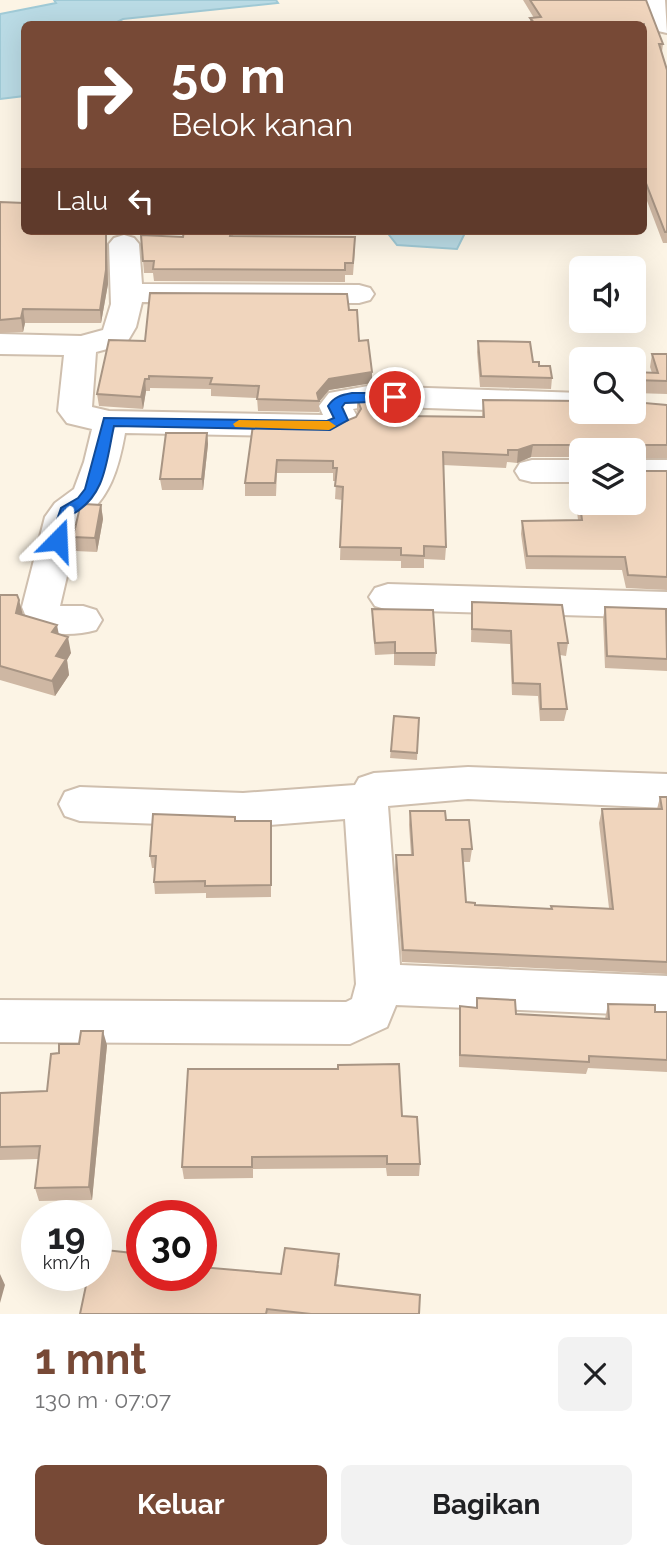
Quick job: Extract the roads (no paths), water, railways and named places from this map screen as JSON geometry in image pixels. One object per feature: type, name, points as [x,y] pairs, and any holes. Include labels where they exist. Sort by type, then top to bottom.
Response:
[{"type":"street","points":[[653,0],[667,26]]},
{"type":"street","points":[[0,344],[81,346],[115,337],[120,328],[127,293],[124,244]]},
{"type":"street","points":[[127,293],[359,293]]},
{"type":"street","points":[[81,346],[75,411],[79,415],[108,422],[330,426],[342,420],[335,406],[341,400],[368,396],[569,403]]},
{"type":"street","points":[[83,620],[44,619],[41,607],[64,517],[70,508],[83,502],[92,490],[108,422]]},
{"type":"street","points":[[532,471],[569,471]]},
{"type":"street","points":[[646,471],[667,471]]},
{"type":"street","points":[[388,597],[667,605]]},
{"type":"street","points":[[0,1021],[350,1023],[370,1012],[379,984],[367,801],[374,790],[468,783],[667,791]]},
{"type":"street","points":[[80,804],[243,810],[367,801]]},
{"type":"street","points":[[379,984],[667,996]]},
{"type":"water","points":[[54,0],[276,0],[278,3],[119,21],[21,21],[21,96],[0,99],[0,14],[56,3]]},
{"type":"water","points":[[389,235],[464,235],[457,249],[397,245]]}]
